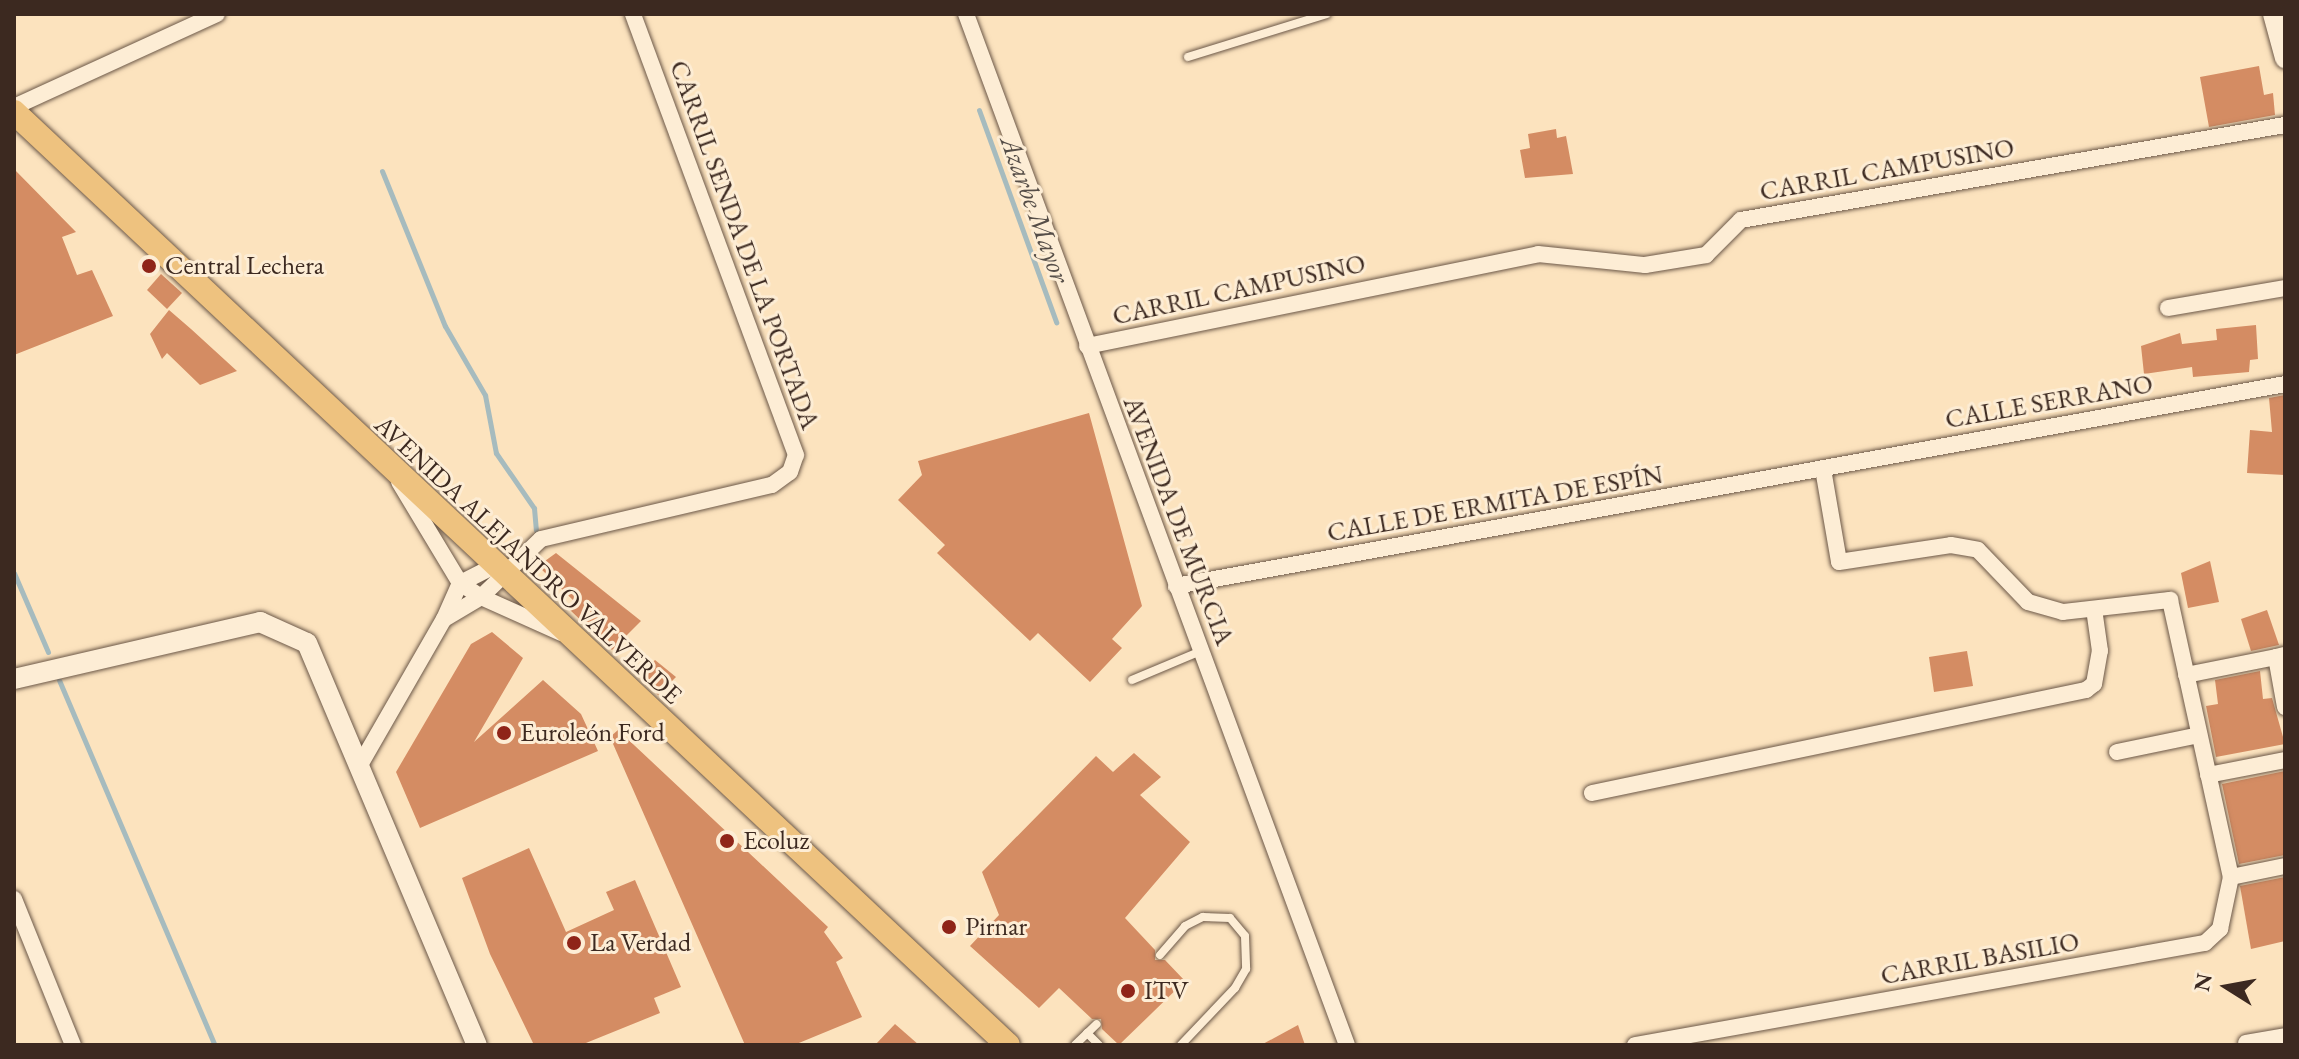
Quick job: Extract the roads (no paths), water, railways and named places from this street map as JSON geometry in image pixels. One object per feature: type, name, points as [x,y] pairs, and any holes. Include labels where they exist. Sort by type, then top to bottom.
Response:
[{"type":"main road","name":"AVENIDA ALEJANDRO VALVERDE","points":[[14,109],[566,636],[1008,1045]]},
{"type":"street","points":[[14,109],[217,14]]},
{"type":"street","name":"CARRIL SENDA DE LA PORTADA","points":[[499,571],[541,539],[772,485],[790,472],[796,455],[633,14]]},
{"type":"street","name":"AVENIDA DE MURCIA","points":[[966,14],[1347,1045]]},
{"type":"street","points":[[2278,22],[2285,58]]},
{"type":"street","name":"CARRIL CAMPUSINO","points":[[1087,346],[1538,254],[1645,265],[1706,255],[1741,220],[2285,125]]},
{"type":"street","points":[[2168,308],[2285,288]]},
{"type":"street","name":"CALLE SERRANO","points":[[1823,469],[2285,384]]},
{"type":"street","points":[[390,469],[460,583],[481,597],[566,636]]},
{"type":"street","points":[[1823,469],[1839,562],[1951,545],[1978,550],[2028,602],[2063,612],[2170,600],[2231,877],[2285,866]]},
{"type":"street","name":"CALLE DE ERMITA DE ESPÍN","points":[[1176,586],[1823,469]]},
{"type":"street","points":[[360,765],[444,619],[460,583],[499,571]]},
{"type":"street","points":[[444,619],[481,597],[499,571]]},
{"type":"street","points":[[1592,793],[2086,690],[2094,684],[2100,651],[2094,609]]},
{"type":"street","points":[[14,679],[260,622],[307,643],[477,1045]]},
{"type":"street","points":[[2186,675],[2280,656],[2285,707]]},
{"type":"street","points":[[2117,752],[2199,735]]},
{"type":"street","points":[[2208,775],[2285,760]]},
{"type":"street","name":"CARRIL BASILIO","points":[[1635,1045],[2205,943],[2220,929],[2231,877]]},
{"type":"street","points":[[14,899],[73,1045]]},
{"type":"street","points":[[2246,1043],[2285,1036]]},
{"type":"lane","points":[[1188,57],[1327,14]]},
{"type":"lane","points":[[1132,680],[1201,651]]},
{"type":"lane","points":[[1160,955],[1185,926],[1203,917],[1230,918],[1245,936],[1246,969],[1235,988],[1181,1045]]},
{"type":"lane","points":[[1075,1045],[1097,1024]]},
{"type":"lane","points":[[1087,1033],[1099,1045]]},
{"type":"waterway","name":"Azarbe Mayor","points":[[979,110],[1056,322]]},
{"type":"waterway","points":[[382,171],[445,326],[485,395],[496,453],[534,508],[536,530]]},
{"type":"waterway","points":[[14,573],[48,652]]},
{"type":"waterway","points":[[59,680],[215,1045]]},
{"type":"place","name":"Central Lechera","points":[[149,266]]},
{"type":"place","name":"Euroleón Ford","points":[[504,733]]},
{"type":"place","name":"Ecoluz","points":[[727,841]]},
{"type":"place","name":"Pirnar","points":[[949,927]]},
{"type":"place","name":"La Verdad","points":[[574,943]]},
{"type":"place","name":"ITV","points":[[1128,991]]}]
